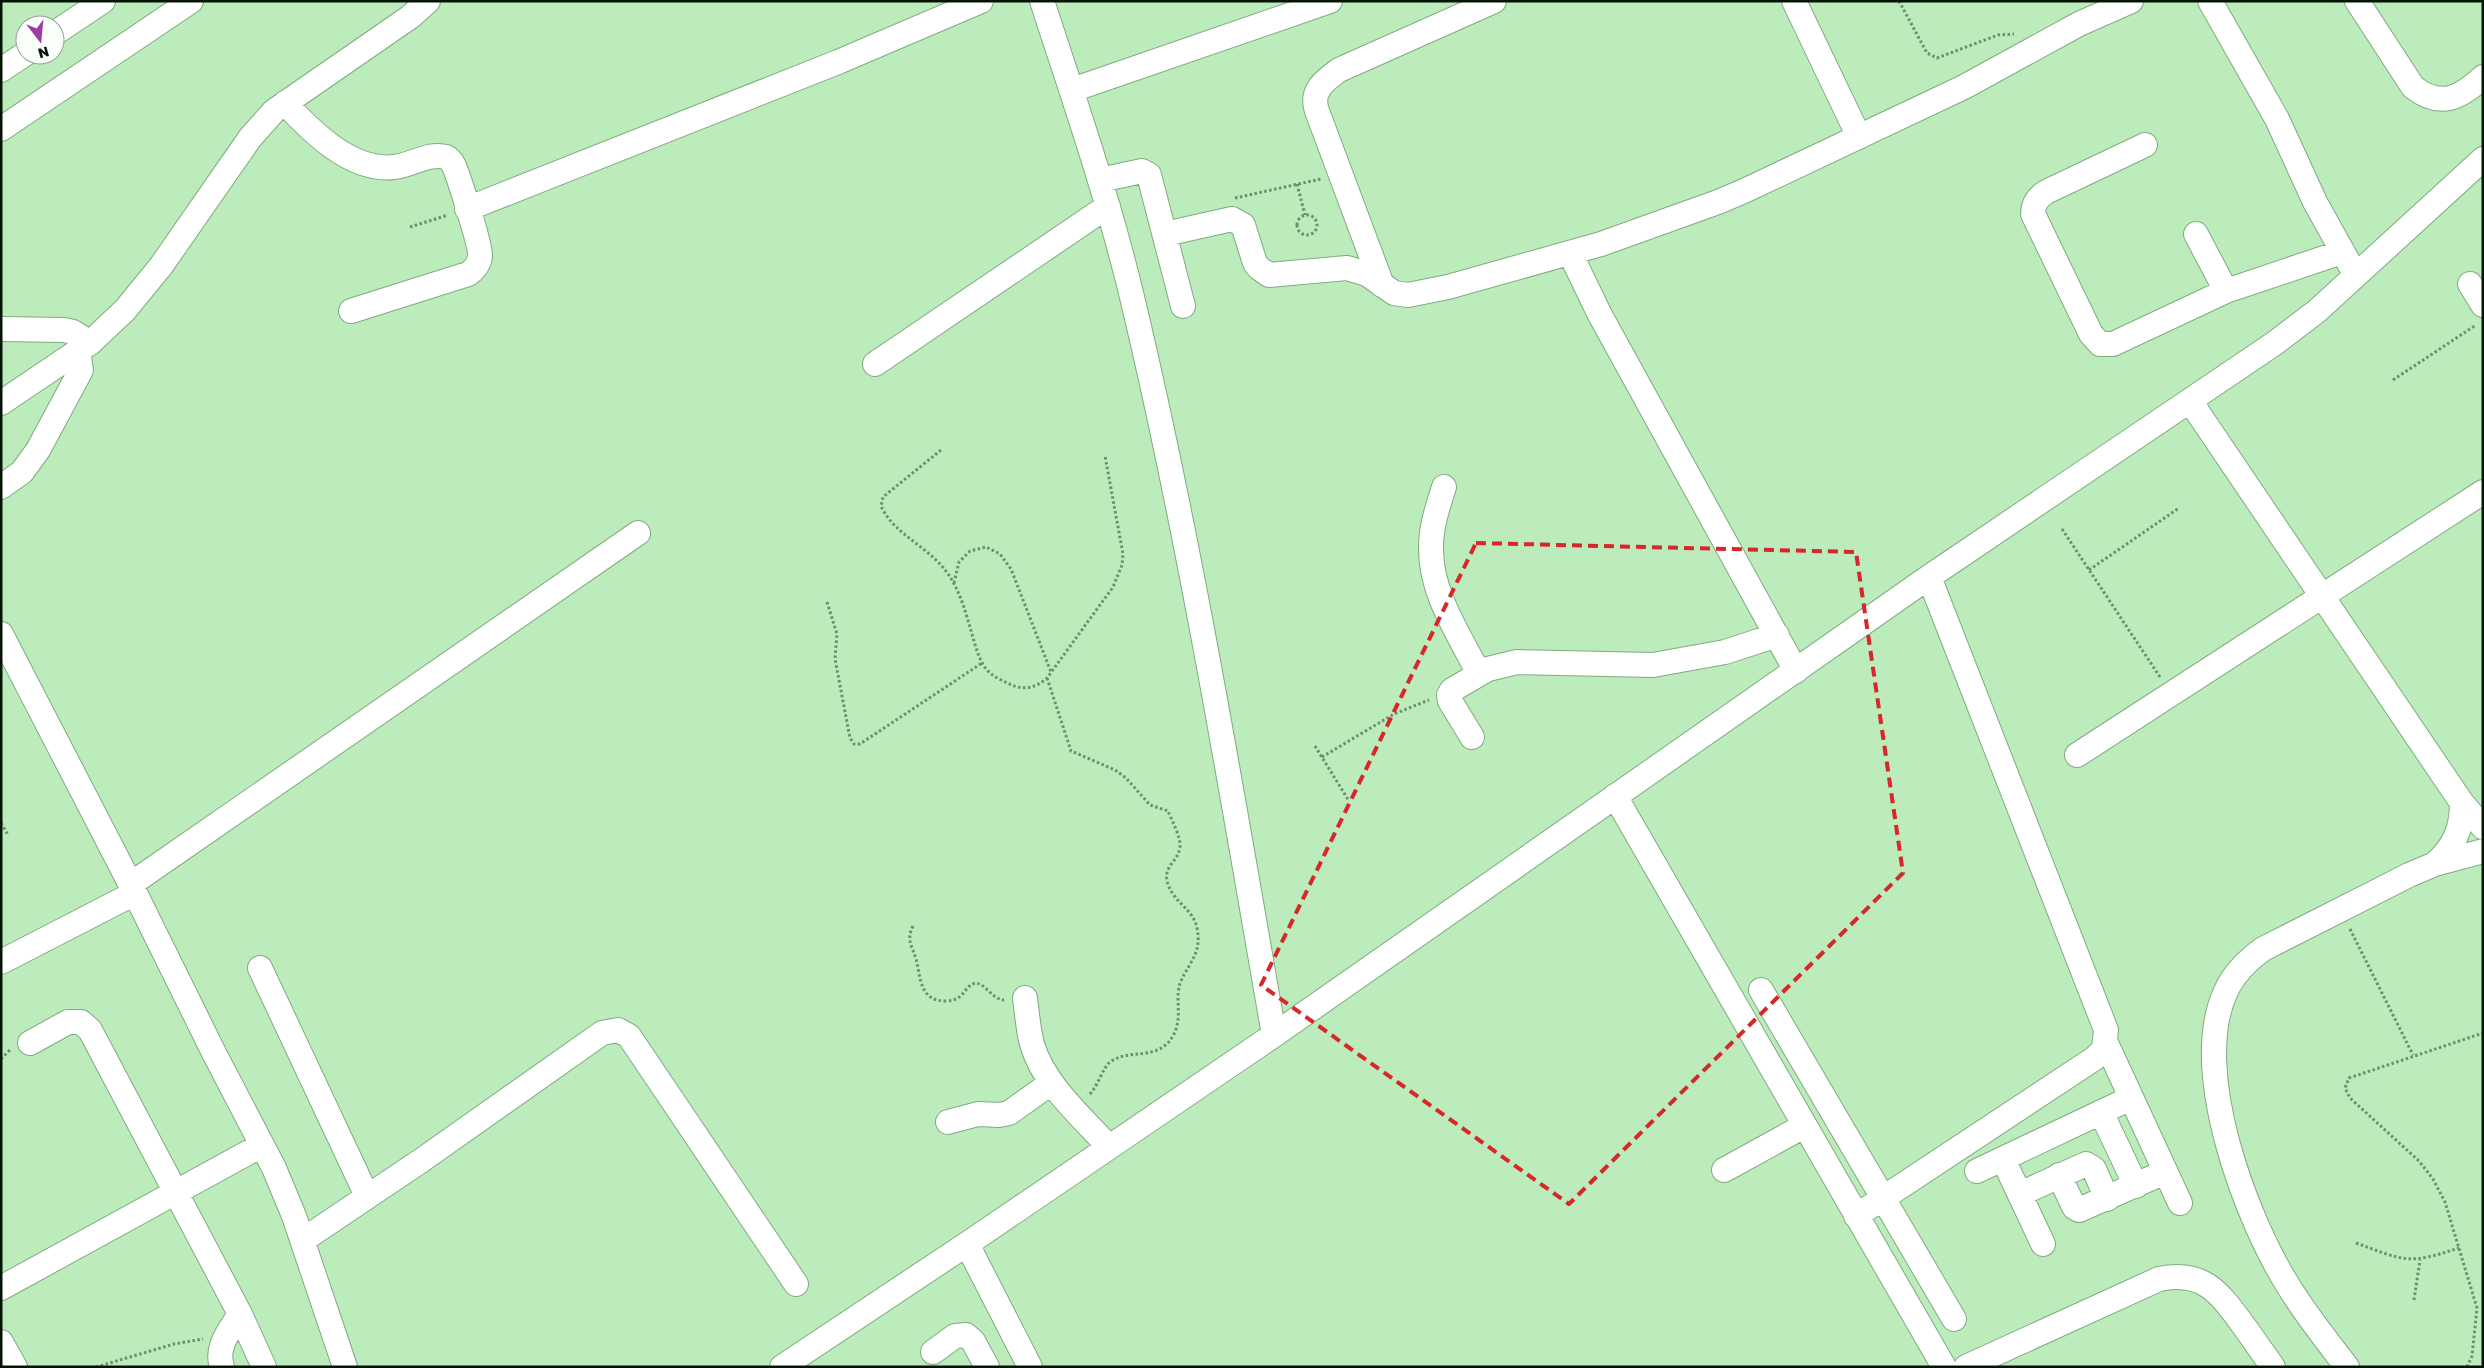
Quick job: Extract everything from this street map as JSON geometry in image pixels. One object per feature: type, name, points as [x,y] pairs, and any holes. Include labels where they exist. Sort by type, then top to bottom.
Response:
[{"type":"street","points":[[65,27],[103,1]]},
{"type":"street","points":[[1,129],[190,1]]},
{"type":"street","points":[[1,403],[83,348],[125,310],[144,289],[261,124],[285,103],[410,17],[428,1]]},
{"type":"street","points":[[467,208],[838,62],[981,1]]},
{"type":"street","points":[[1042,1],[1108,206],[1132,295],[1211,676],[1274,1034]]},
{"type":"street","points":[[1072,90],[1330,1]]},
{"type":"street","points":[[1382,285],[1315,106],[1316,94],[1322,82],[1339,70],[1494,1]]},
{"type":"street","points":[[1794,1],[1859,136]]},
{"type":"street","points":[[1165,234],[1228,219],[1237,219],[1243,224],[1256,263],[1264,272],[1276,276],[1346,268],[1367,274],[1394,293],[1408,295],[1448,287],[1570,253],[1718,202],[1964,87],[2045,43],[2131,1]]},
{"type":"street","points":[[2210,1],[2277,119],[2315,202],[2356,275]]},
{"type":"street","points":[[2357,1],[2413,86],[2423,95],[2435,99],[2448,99],[2460,96],[2483,78]]},
{"type":"street","points":[[1,70],[15,61]]},
{"type":"street","points":[[285,103],[323,141],[363,161],[394,167],[435,156],[446,157],[454,165],[480,252],[478,265],[468,274],[351,311]]},
{"type":"street","points":[[2145,145],[2046,192],[2040,196],[2033,208],[2033,214],[2091,334],[2100,344],[2113,344],[2226,291],[2342,252]]},
{"type":"street","points":[[782,1367],[968,1244],[1274,1034],[1929,577],[2296,328],[2483,159]]},
{"type":"street","points":[[1100,180],[1137,171],[1146,172],[1151,179],[1183,306]]},
{"type":"street","points":[[875,364],[1108,206]]},
{"type":"street","points":[[2196,234],[2226,291]]},
{"type":"street","points":[[1570,253],[1600,315],[1796,670]]},
{"type":"street","points":[[2470,284],[2483,305]]},
{"type":"street","points":[[1,329],[64,330],[82,337],[83,348],[80,358],[81,370],[38,450],[22,472],[1,487]]},
{"type":"street","points":[[2190,401],[2462,803],[2483,827]]},
{"type":"street","points":[[1444,487],[1431,538],[1431,563],[1434,579],[1445,608],[1479,674]]},
{"type":"street","points":[[2077,755],[2483,492]]},
{"type":"street","points":[[1,962],[133,888],[638,533]]},
{"type":"street","points":[[1929,577],[2106,1030],[2106,1042],[2180,1204]]},
{"type":"street","points":[[1,634],[133,888],[222,1069],[262,1145],[303,1240],[346,1367]]},
{"type":"street","points":[[1472,737],[1450,701],[1449,695],[1452,690],[1479,674],[1498,666],[1517,662],[1653,665],[1725,652],[1777,635]]},
{"type":"street","points":[[1615,796],[1944,1367]]},
{"type":"street","points":[[2435,864],[2445,855],[2459,831],[2462,803]]},
{"type":"street","points":[[2348,1367],[2322,1335],[2288,1287],[2261,1235],[2239,1181],[2223,1125],[2215,1055],[2220,1007],[2225,992],[2241,968],[2263,948],[2435,864],[2483,851]]},
{"type":"street","points":[[260,968],[367,1196]]},
{"type":"street","points":[[1762,990],[1954,1319]]},
{"type":"street","points":[[1025,998],[1032,1043],[1040,1064],[1051,1082],[1109,1147]]},
{"type":"street","points":[[30,1043],[68,1022],[81,1022],[86,1025],[240,1314],[264,1367]]},
{"type":"street","points":[[303,1240],[430,1155],[602,1033],[618,1030],[628,1036],[796,1284]]},
{"type":"street","points":[[1856,1216],[1882,1197],[2095,1058],[2106,1042]]},
{"type":"street","points":[[948,1122],[978,1114],[999,1116],[1009,1113],[1051,1082]]},
{"type":"street","points":[[1977,1171],[2131,1098]]},
{"type":"street","points":[[2101,1112],[2136,1186]]},
{"type":"street","points":[[1724,1170],[1804,1126]]},
{"type":"street","points":[[1,1288],[262,1145]]},
{"type":"street","points":[[2003,1159],[2043,1244]]},
{"type":"street","points":[[2020,1194],[2083,1164],[2090,1165],[2107,1199]]},
{"type":"street","points":[[2059,1175],[2076,1209],[2085,1209],[2165,1172]]},
{"type":"street","points":[[968,1244],[1030,1367]]},
{"type":"street","points":[[1966,1367],[2159,1279],[2181,1276],[2203,1282],[2221,1294],[2273,1367]]},
{"type":"street","points":[[222,1367],[219,1358],[224,1340],[240,1314]]},
{"type":"street","points":[[933,1352],[955,1336],[966,1335],[973,1341],[987,1367]]},
{"type":"street","points":[[1,1342],[16,1367]]},
{"type":"path","points":[[1899,1],[1927,53],[1937,58],[1998,35],[2027,36],[2045,43]]},
{"type":"path","points":[[1237,219],[1233,198],[1342,175]]},
{"type":"path","points":[[1297,184],[1305,215]]},
{"type":"path","points":[[410,227],[467,208]]},
{"type":"path","points":[[1305,215],[1314,217],[1317,221],[1318,226],[1312,234],[1302,234],[1297,226],[1300,217],[1305,215]]},
{"type":"path","points":[[2393,380],[2483,320]]},
{"type":"path","points":[[942,450],[883,498],[881,506],[902,531],[940,564],[954,583],[982,663],[991,674],[1017,687],[1033,687],[1047,678],[1113,587],[1122,565],[1123,554],[1105,456]]},
{"type":"path","points":[[2089,570],[2179,508]]},
{"type":"path","points":[[2062,529],[2171,694]]},
{"type":"path","points":[[954,583],[960,562],[970,551],[986,547],[1000,554],[1011,570],[1051,673]]},
{"type":"path","points":[[827,602],[837,634],[836,664],[850,738],[854,744],[860,744],[982,663]]},
{"type":"path","points":[[1047,678],[1071,751],[1075,755],[1115,770],[1126,778],[1150,805],[1168,811],[1180,844],[1178,855],[1166,872],[1168,884],[1175,899],[1192,915],[1198,939],[1195,957],[1179,989],[1179,1018],[1169,1041],[1155,1051],[1116,1059],[1108,1063],[1097,1087],[1075,1109]]},
{"type":"path","points":[[1322,757],[1405,708],[1449,695]]},
{"type":"path","points":[[1315,746],[1349,801]]},
{"type":"path","points":[[1,823],[8,835]]},
{"type":"path","points":[[2341,910],[2413,1055]]},
{"type":"path","points":[[913,926],[909,944],[916,960],[921,986],[931,996],[944,1001],[957,999],[975,983],[979,983],[1000,1000],[1025,998]]},
{"type":"path","points":[[2467,1367],[2472,1356],[2477,1308],[2446,1202],[2427,1169],[2347,1093],[2345,1088],[2349,1078],[2413,1055],[2483,1034]]},
{"type":"path","points":[[2356,1243],[2402,1260],[2420,1260],[2459,1248]]},
{"type":"path","points":[[2414,1300],[2420,1260]]},
{"type":"path","points":[[96,1367],[186,1341],[224,1340]]},
{"type":"highlighted area","points":[[1476,543],[1856,552],[1903,873],[1569,1204],[1261,985]]}]
